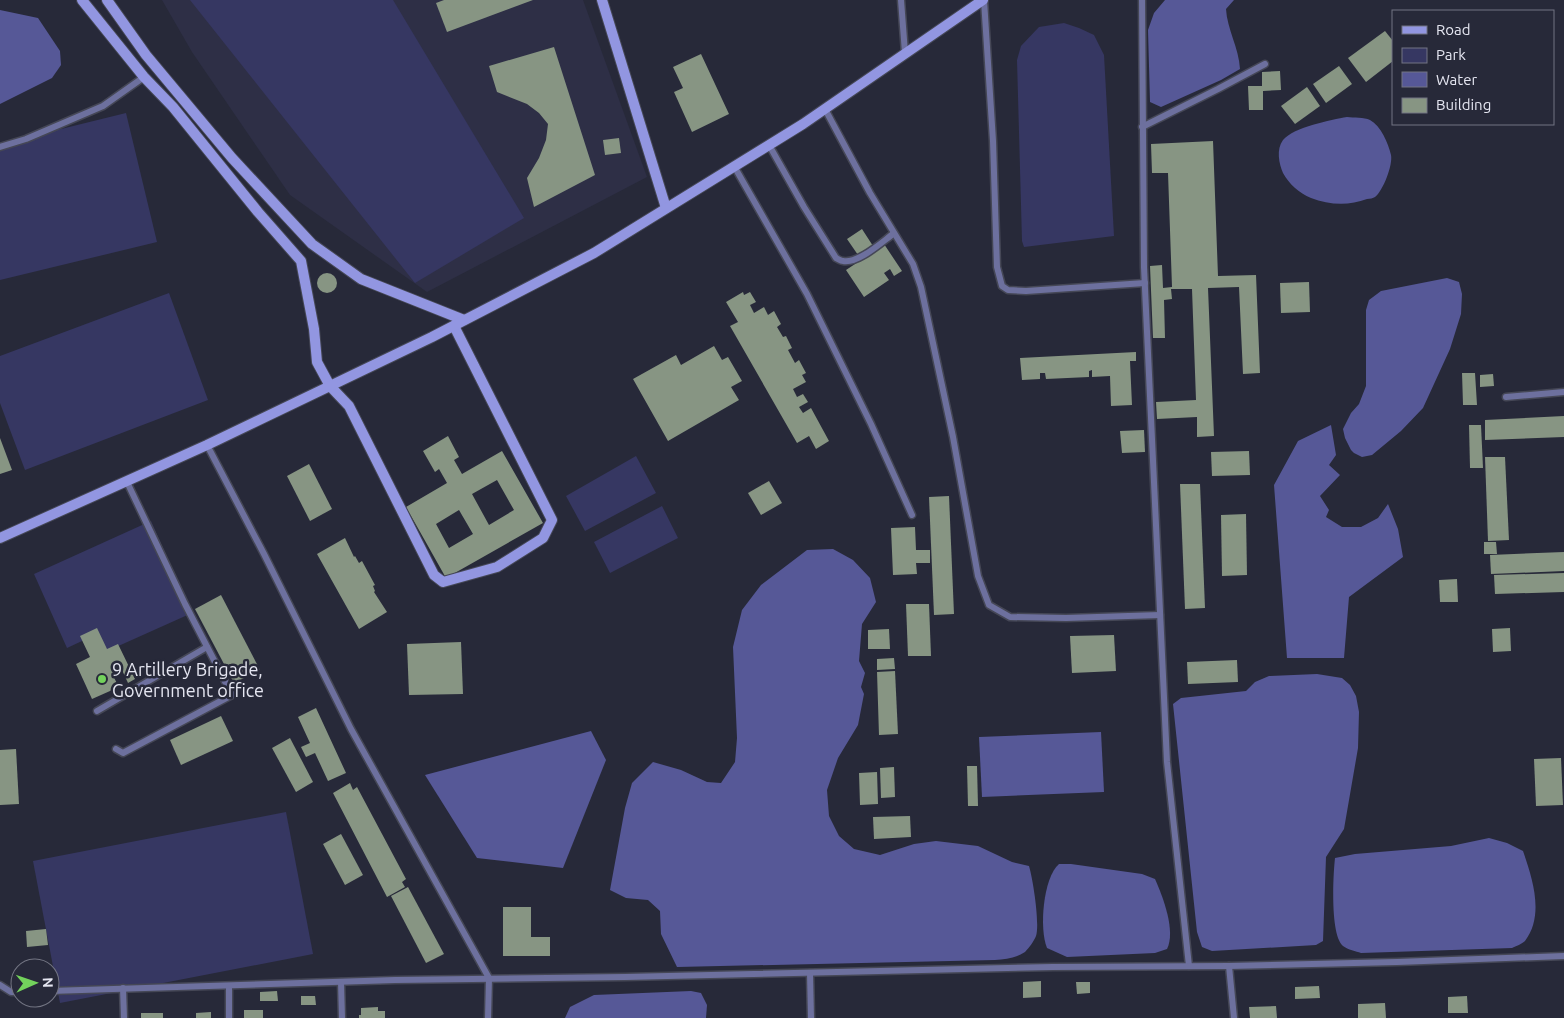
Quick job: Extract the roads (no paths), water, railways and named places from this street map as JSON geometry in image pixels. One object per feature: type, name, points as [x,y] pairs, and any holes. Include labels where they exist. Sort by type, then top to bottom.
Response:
[{"type":"street","points":[[82,0],[301,261],[314,329],[318,362],[330,386],[348,406],[434,575],[443,582],[497,567],[543,538],[552,520],[454,326]]},
{"type":"street","points":[[107,0],[152,62],[232,158],[312,244],[361,280],[464,320]]},
{"type":"street","points":[[602,0],[666,208]]},
{"type":"street","points":[[0,538],[128,482],[330,386],[454,326],[594,253],[825,109],[984,0]]},
{"type":"lane","points":[[901,0],[905,54]]},
{"type":"lane","points":[[984,0],[993,141],[997,267],[1002,286],[1008,290],[1026,291],[1145,283]]},
{"type":"lane","points":[[1142,0],[1145,283],[1167,762],[1189,966]]},
{"type":"lane","points":[[1142,127],[1265,64]]},
{"type":"lane","points":[[0,147],[26,139],[103,106],[144,76]]},
{"type":"lane","points":[[825,109],[893,234],[913,264],[921,287],[953,437],[978,576],[989,605],[1010,617],[1066,618],[1160,615]]},
{"type":"lane","points":[[769,145],[836,258],[844,262],[861,257],[893,234]]},
{"type":"lane","points":[[734,166],[807,294],[872,424],[912,514]]},
{"type":"lane","points":[[1506,397],[1564,392]]},
{"type":"lane","points":[[207,445],[264,554],[351,729],[489,978],[488,1018]]},
{"type":"lane","points":[[116,749],[123,753],[232,695],[128,482]]},
{"type":"lane","points":[[97,711],[208,647]]},
{"type":"lane","points":[[60,991],[489,978],[1053,967],[1229,966],[1564,956]]},
{"type":"lane","points":[[1229,966],[1234,1018]]},
{"type":"lane","points":[[810,972],[811,1018]]},
{"type":"lane","points":[[341,982],[342,1018]]},
{"type":"lane","points":[[229,986],[229,1018]]},
{"type":"lane","points":[[123,988],[124,1018]]},
{"type":"water","points":[[1165,0],[1234,0],[1226,9],[1240,69],[1221,80],[1161,107],[1150,102],[1148,30],[1154,13]]},
{"type":"water","points":[[0,10],[38,18],[60,51],[61,65],[52,78],[0,104]]},
{"type":"water","points":[[1347,117],[1370,120],[1378,126],[1384,135],[1390,150],[1391,159],[1384,184],[1375,197],[1346,204],[1318,200],[1302,194],[1288,181],[1280,165],[1279,148],[1283,140],[1295,131]]},
{"type":"water","points":[[1447,278],[1459,282],[1462,294],[1461,314],[1450,349],[1423,408],[1401,431],[1372,455],[1362,457],[1354,453],[1345,438],[1343,429],[1351,413],[1359,404],[1366,386],[1366,310],[1369,300],[1381,291]]},
{"type":"water","points":[[1331,425],[1336,455],[1329,465],[1340,475],[1320,496],[1329,510],[1326,517],[1342,527],[1361,527],[1378,518],[1388,504],[1398,529],[1403,557],[1349,597],[1344,658],[1287,658],[1274,485],[1298,441]]},
{"type":"water","points":[[833,549],[853,560],[870,578],[876,602],[862,624],[859,661],[865,673],[861,687],[864,694],[858,725],[838,758],[827,790],[829,816],[839,836],[854,849],[880,855],[914,844],[936,841],[978,846],[1012,862],[1029,866],[1036,901],[1037,930],[1033,942],[1022,954],[1011,958],[995,960],[677,967],[661,934],[660,911],[648,900],[626,898],[610,890],[625,808],[632,783],[653,762],[681,770],[707,782],[721,783],[735,762],[737,738],[733,647],[742,610],[761,585],[807,550]]},
{"type":"water","points":[[1317,674],[1342,678],[1350,685],[1356,696],[1359,712],[1358,748],[1344,829],[1326,857],[1323,941],[1316,945],[1212,951],[1202,947],[1197,932],[1173,704],[1181,698],[1246,691],[1255,682],[1269,676]]},
{"type":"water","points":[[591,731],[606,760],[563,868],[477,858],[425,775]]},
{"type":"water","points":[[1101,732],[1104,792],[982,797],[979,737]]},
{"type":"water","points":[[1489,838],[1507,843],[1523,851],[1533,884],[1536,908],[1531,931],[1524,942],[1512,948],[1361,953],[1343,946],[1339,940],[1334,918],[1335,858],[1355,854],[1451,846]]},
{"type":"water","points":[[1059,864],[1142,874],[1155,879],[1165,904],[1169,924],[1170,933],[1167,949],[1155,953],[1067,957],[1047,948],[1043,929],[1044,904],[1049,880]]},
{"type":"water","points":[[691,991],[701,993],[707,1005],[706,1018],[565,1018],[570,1007],[594,995]]},
{"type":"place","name":"9 Artillery Brigade, Government office","points":[[102,679]]}]
